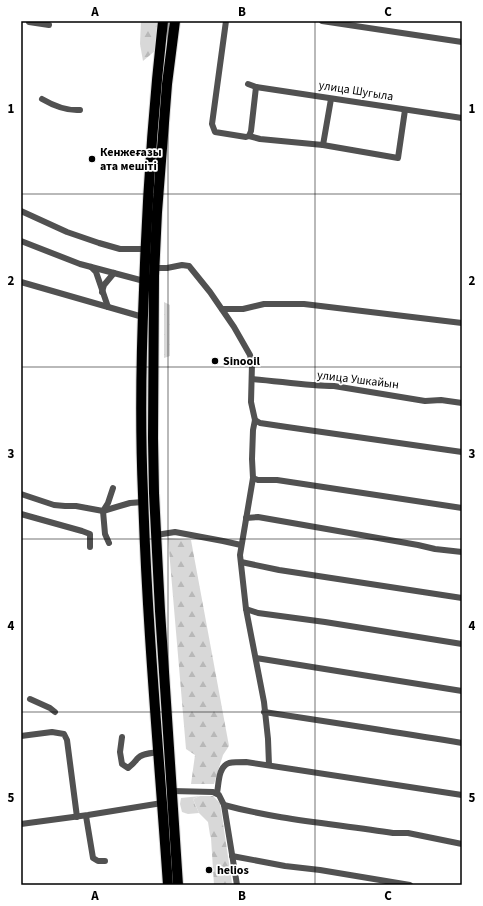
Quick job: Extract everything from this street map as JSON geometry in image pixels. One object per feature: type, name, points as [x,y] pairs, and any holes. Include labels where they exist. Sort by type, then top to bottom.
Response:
[{"type":"highway","points":[[163,21],[150,151],[145,249],[149,275],[156,535],[178,885]]},
{"type":"highway","points":[[168,885],[149,613],[143,502],[141,382],[143,317],[157,212],[174,21]]},
{"type":"street","points":[[226,21],[213,120],[213,128],[215,132],[246,137],[249,136],[260,139],[323,145],[398,158],[405,110]]},
{"type":"street","points":[[322,21],[462,42]]},
{"type":"street","points":[[29,22],[49,25]]},
{"type":"street","name":"улица Шугыла","points":[[248,84],[256,87],[331,99],[462,118]]},
{"type":"street","points":[[249,136],[256,87]]},
{"type":"street","points":[[42,99],[53,105],[69,110],[80,110]]},
{"type":"street","points":[[323,145],[331,99]]},
{"type":"street","points":[[21,211],[67,232],[99,243],[120,249],[145,249]]},
{"type":"street","points":[[21,241],[55,254],[114,273],[149,275],[167,268],[182,265],[189,266],[222,309],[250,355],[252,364],[251,402],[255,420],[253,430],[253,478],[240,555],[246,609],[264,702],[269,765]]},
{"type":"street","points":[[90,266],[96,272],[108,307]]},
{"type":"street","points":[[102,292],[104,285],[114,273]]},
{"type":"street","points":[[21,282],[143,317]]},
{"type":"street","points":[[222,309],[243,309],[264,304],[304,304],[462,323]]},
{"type":"street","name":"улица Ушкайын","points":[[252,379],[319,386],[334,386],[425,401],[441,400],[462,403]]},
{"type":"street","points":[[255,420],[260,423],[462,452]]},
{"type":"street","points":[[253,478],[258,480],[277,480],[462,508]]},
{"type":"street","points":[[109,543],[105,534],[103,511],[108,504],[113,488]]},
{"type":"street","points":[[21,494],[54,505],[76,506],[103,511],[130,503],[143,502]]},
{"type":"street","points":[[21,514],[82,530],[90,534],[90,546]]},
{"type":"street","points":[[246,518],[258,517],[435,549],[462,552]]},
{"type":"street","points":[[156,535],[175,532],[223,540],[241,545]]},
{"type":"street","points":[[241,562],[284,571],[462,598]]},
{"type":"street","points":[[246,609],[462,644]]},
{"type":"street","points":[[256,658],[462,691]]},
{"type":"street","points":[[30,699],[50,708],[55,712]]},
{"type":"street","points":[[264,712],[378,728],[402,734],[462,743]]},
{"type":"street","points":[[21,736],[52,732],[64,734],[67,740],[77,817]]},
{"type":"street","points":[[122,737],[120,752],[122,764],[128,768],[134,764],[138,758],[144,755],[159,752]]},
{"type":"street","points":[[237,885],[224,805],[217,793],[220,772],[229,763],[246,762],[269,765],[462,795]]},
{"type":"street","points":[[172,791],[217,793]]},
{"type":"street","points":[[21,824],[86,816],[162,803]]},
{"type":"street","points":[[224,805],[242,810],[291,819],[393,833],[408,833],[462,844]]},
{"type":"street","points":[[86,816],[93,858],[98,861],[105,861]]},
{"type":"street","points":[[232,856],[285,866],[320,870],[410,885]]},
{"type":"green space","points":[[141,21],[160,21],[156,50],[143,61],[140,44]]},
{"type":"green space","points":[[164,302],[170,305],[170,356],[164,358]]},
{"type":"green space","points":[[149,304],[169,795],[165,795],[153,612],[147,474],[146,397]]},
{"type":"green space","points":[[168,538],[191,540],[229,746],[223,755],[214,784],[191,784],[195,755],[186,749]]},
{"type":"green space","points":[[200,796],[193,799],[199,813],[188,814],[182,812],[180,804],[181,798]]},
{"type":"green space","points":[[200,796],[213,796],[220,803],[232,883],[214,885],[211,838],[208,822],[199,813],[193,799]]},
{"type":"place","name":"Кенжеғазы ата мешіті","points":[[92,159]]},
{"type":"place","name":"Sinooil","points":[[215,361]]},
{"type":"place","name":"helios","points":[[209,870]]}]
